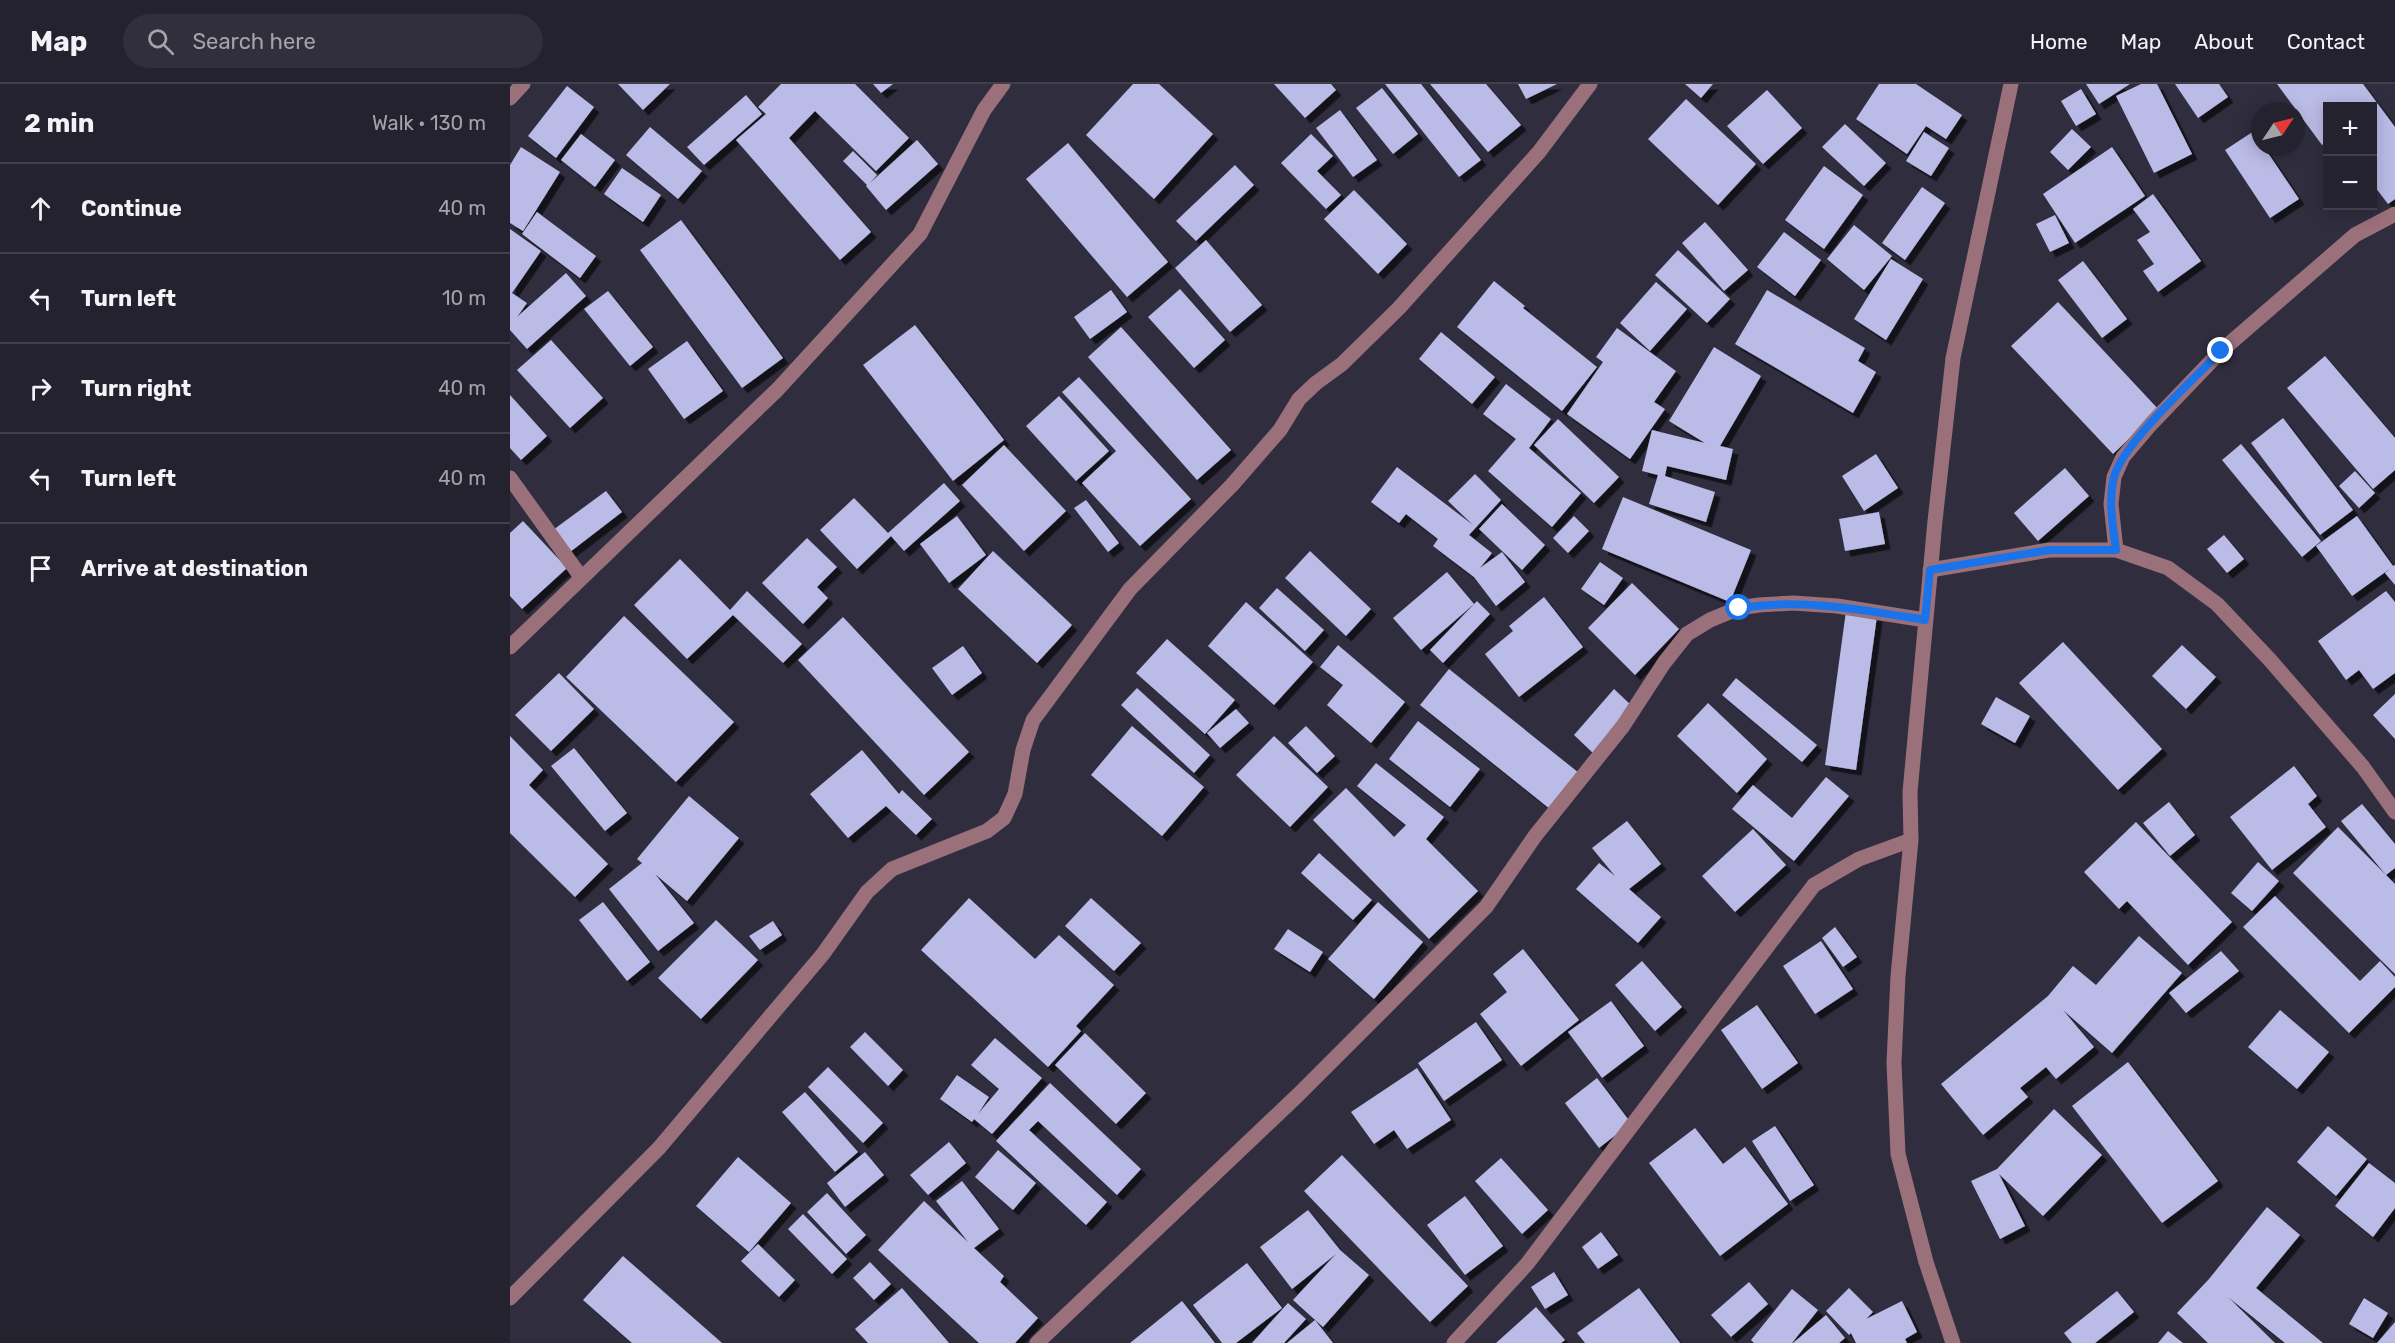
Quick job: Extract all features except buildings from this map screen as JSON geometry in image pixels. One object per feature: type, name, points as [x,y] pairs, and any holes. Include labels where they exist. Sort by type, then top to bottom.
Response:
[{"type":"street","points":[[510,98],[523,84]]},
{"type":"street","points":[[510,647],[778,389],[920,234],[984,110],[1003,84]]},
{"type":"street","points":[[510,1298],[659,1148],[823,954],[867,892],[892,869],[987,831],[1004,818],[1016,794],[1023,750],[1033,720],[1130,589],[1232,485],[1280,430],[1299,399],[1342,363],[1399,308],[1539,152],[1590,84]]},
{"type":"street","points":[[1953,1343],[1926,1262],[1898,1154],[1894,1063],[1898,976],[1911,840],[1910,792],[1925,620],[1953,358],[2011,84]]},
{"type":"street","points":[[2116,550],[2111,504],[2114,477],[2123,457],[2221,351],[2355,236],[2395,213]]},
{"type":"street","points":[[510,478],[581,577]]},
{"type":"street","points":[[1930,570],[2049,550],[2116,550],[2168,568],[2217,604],[2270,660],[2347,750],[2395,812]]},
{"type":"street","points":[[1037,1343],[1298,1095],[1486,906],[1535,836],[1623,726],[1665,663],[1688,634],[1710,620],[1739,608],[1759,605],[1793,603],[1837,606],[1925,620]]},
{"type":"street","points":[[1454,1343],[1527,1264],[1814,885],[1859,859],[1911,840]]},
{"type":"route","points":[[1739,608],[1793,603],[1837,606],[1925,620],[1930,570],[2049,550],[2116,550],[2111,504],[2114,477],[2123,457],[2151,424],[2221,351]]}]
